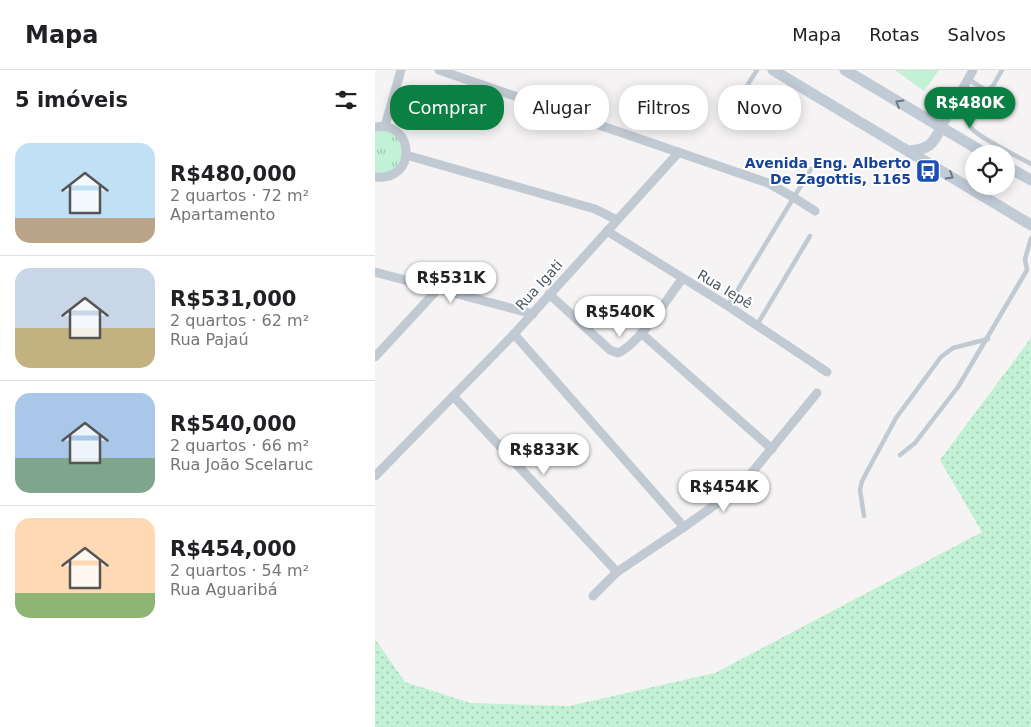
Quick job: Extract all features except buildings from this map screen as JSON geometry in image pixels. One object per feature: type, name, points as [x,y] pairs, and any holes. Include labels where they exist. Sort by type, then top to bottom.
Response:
[{"type":"main road","points":[[773,70],[1031,224]]},
{"type":"main road","points":[[845,70],[970,145]]},
{"type":"main road","points":[[909,150],[925,149],[930,146],[941,128]]},
{"type":"main road","points":[[1015,171],[1031,180]]},
{"type":"street","points":[[385,126],[401,70]]},
{"type":"street","points":[[439,70],[768,183],[815,211]]},
{"type":"street","points":[[941,128],[973,70]]},
{"type":"street","points":[[375,127],[385,126],[392,128],[403,138],[407,155],[403,165],[391,176],[375,177]]},
{"type":"street","name":"Rua Igati","points":[[375,476],[533,314],[549,294],[679,152]]},
{"type":"street","points":[[407,155],[595,209],[617,220]]},
{"type":"street","name":"Rua Iepê","points":[[607,231],[728,306],[827,372]]},
{"type":"street","points":[[375,272],[533,314]]},
{"type":"street","points":[[549,294],[609,350],[618,353],[625,349],[641,333],[682,279]]},
{"type":"street","points":[[375,357],[438,289]]},
{"type":"street","points":[[641,333],[772,449]]},
{"type":"street","points":[[513,334],[685,528]]},
{"type":"street","points":[[593,596],[617,572],[685,528],[740,487],[817,393]]},
{"type":"street","points":[[453,396],[617,572]]},
{"type":"lane","points":[[748,85],[757,70]]},
{"type":"lane","points":[[968,79],[987,91],[993,86],[1003,70]]},
{"type":"lane","points":[[958,97],[968,101],[977,108],[969,124],[970,128],[1031,164]]},
{"type":"lane","points":[[728,306],[811,169]]},
{"type":"lane","points":[[757,325],[810,236]]},
{"type":"lane","points":[[900,455],[915,444],[958,387],[988,339],[1029,271],[1025,259],[1031,238]]},
{"type":"lane","points":[[864,516],[860,490],[861,481],[896,418],[941,357],[953,348],[988,339]]},
{"type":"green space","points":[[895,70],[939,70],[924,91]]},
{"type":"green space","points":[[385,126],[406,145],[398,171],[375,177],[375,127]]},
{"type":"green space","points":[[1031,338],[1031,727],[375,727],[375,639],[405,682],[470,703],[569,706],[715,673],[982,532],[940,460]]},
{"type":"place","name":"Avenida Eng. Alberto De Zagottis, 1165","points":[[928,171]]}]
